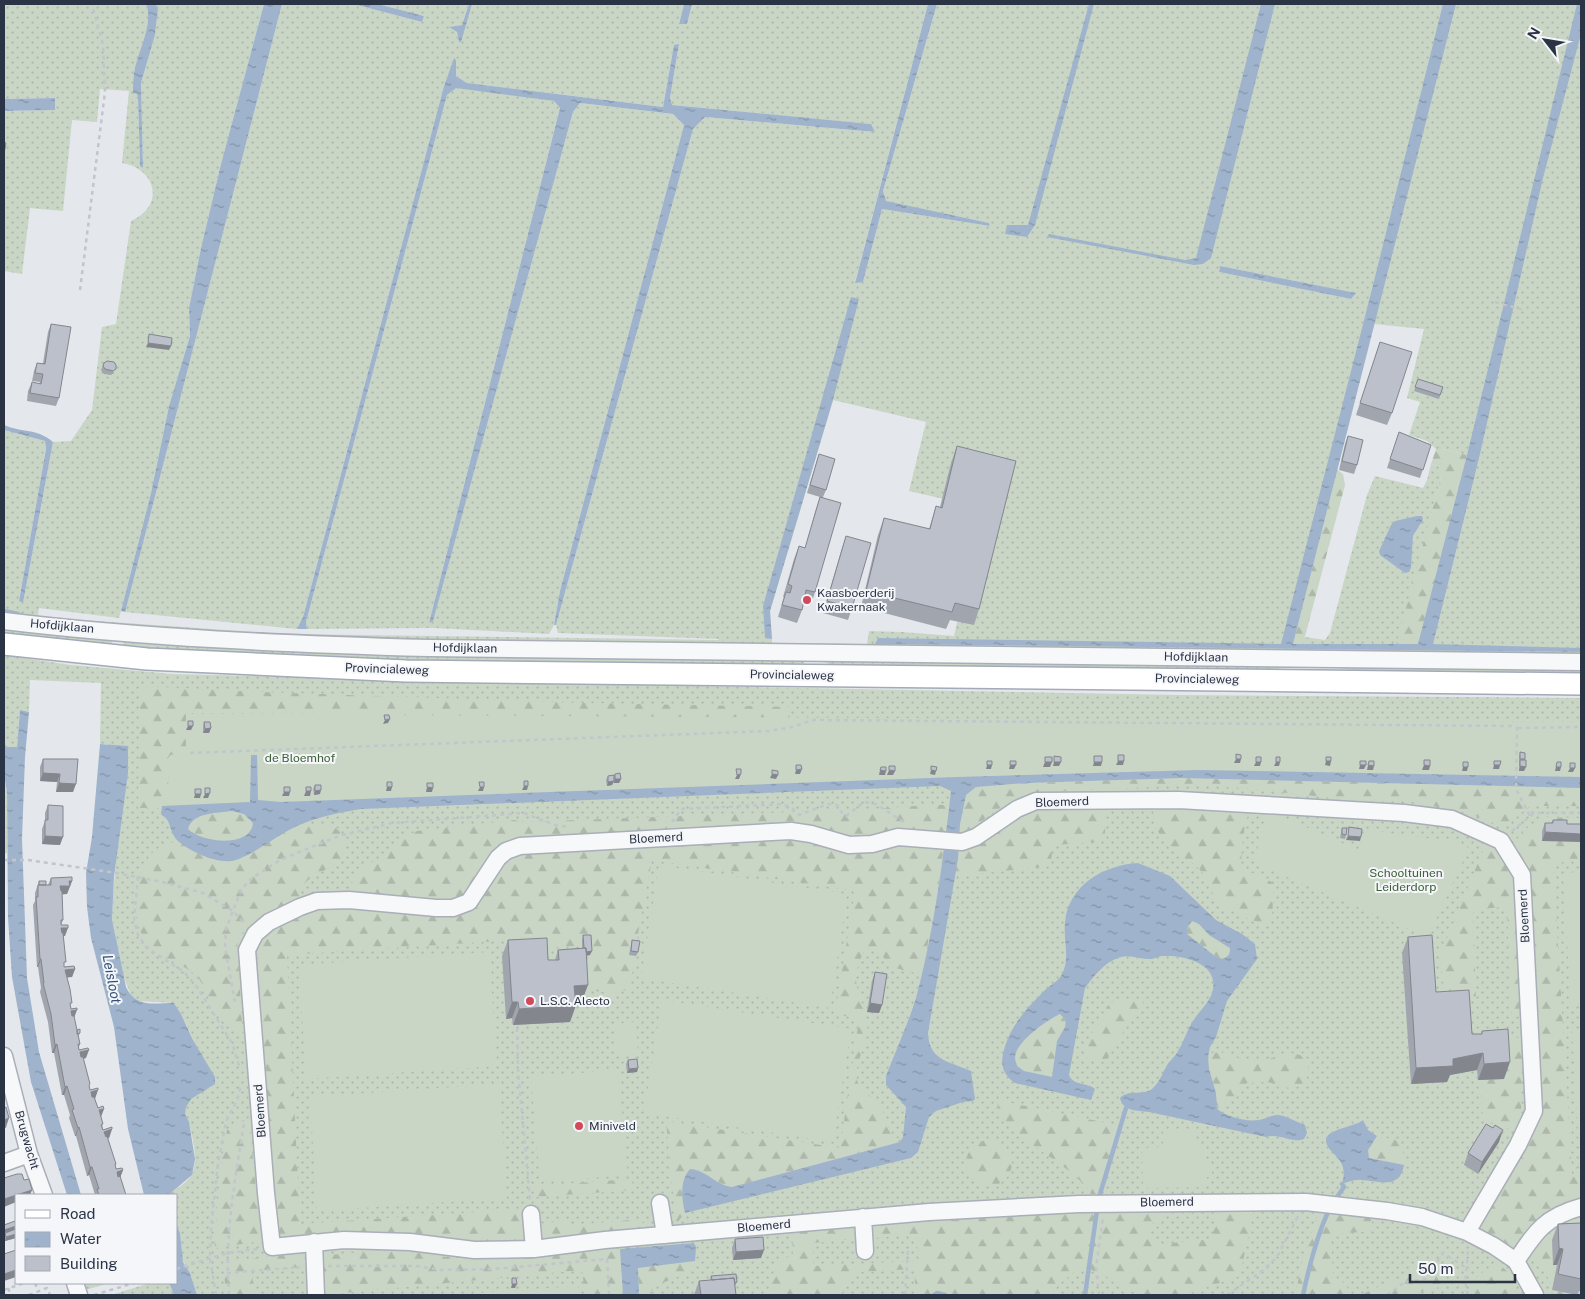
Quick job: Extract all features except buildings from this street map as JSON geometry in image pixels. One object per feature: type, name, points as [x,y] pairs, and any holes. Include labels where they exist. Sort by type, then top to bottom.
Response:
[{"type":"main road","name":"Provincialeweg","points":[[4,644],[117,656],[406,671],[1581,684]]},
{"type":"street","name":"Hofdijklaan","points":[[4,621],[175,637],[272,643],[430,648],[1581,662]]},
{"type":"street","points":[[117,656],[120,632]]},
{"type":"street","points":[[809,675],[810,652]]},
{"type":"street","name":"Bloemerd","points":[[1467,1232],[1518,1145],[1534,1110],[1522,875],[1501,841],[1452,819],[1404,813],[1169,800],[1036,801],[1017,809],[976,837],[962,842],[898,837],[872,844],[849,845],[810,834],[791,831],[520,846],[506,851],[498,858],[469,902],[453,908],[349,900],[317,902],[300,907],[269,922],[255,934],[248,950],[266,1193],[272,1247],[354,1240],[410,1242],[474,1250],[534,1249],[606,1240],[929,1212],[1105,1204],[1306,1202],[1413,1215],[1467,1232],[1494,1246],[1516,1261],[1535,1295]]},
{"type":"street","name":"Brugwacht","points":[[4,1056],[29,1154],[44,1194]]},
{"type":"street","points":[[4,1163],[29,1154]]},
{"type":"street","points":[[660,1203],[665,1235]]},
{"type":"street","points":[[1516,1261],[1531,1239],[1546,1222],[1561,1213],[1581,1207]]},
{"type":"street","points":[[531,1214],[534,1249]]},
{"type":"street","points":[[863,1217],[865,1251]]},
{"type":"street","points":[[314,1242],[316,1295]]},
{"type":"path","points":[[80,290],[105,92],[103,44],[92,4]]},
{"type":"path","points":[[1496,302],[1524,310]]},
{"type":"path","points":[[190,753],[769,731],[793,727],[812,720],[1385,724],[1511,726],[1518,728],[1581,727]]},
{"type":"path","points":[[1518,728],[1516,789],[1530,816]]},
{"type":"path","points":[[1501,841],[1534,813],[1581,813]]},
{"type":"path","points":[[4,860],[28,860],[117,873],[203,892],[233,911],[255,934]]},
{"type":"path","points":[[138,877],[134,919],[138,935],[147,948],[184,972],[197,987],[232,1043],[240,1068],[241,1084],[238,1098],[226,1122],[218,1163],[211,1228],[210,1258],[216,1295]]},
{"type":"path","points":[[517,1028],[518,1069],[531,1214]]},
{"type":"path","points":[[1227,1295],[1261,1272],[1277,1257],[1306,1202]]},
{"type":"path","points":[[1098,1295],[1096,1268],[1105,1204]]},
{"type":"path","points":[[1467,1232],[1468,1269],[1465,1287],[1468,1295]]},
{"type":"path","points":[[178,1268],[227,1253],[272,1247]]},
{"type":"path","points":[[905,1295],[908,1249]]},
{"type":"path","points":[[1387,1295],[1405,1282],[1426,1279],[1443,1253],[1468,1269]]},
{"type":"path","points":[[227,1273],[315,1266],[416,1266],[441,1270],[494,1270],[607,1259],[609,1295]]},
{"type":"path","points":[[4,1290],[21,1284]]},
{"type":"path","points":[[35,1284],[38,1291]]},
{"type":"path","points":[[94,1295],[131,1284]]},
{"type":"path","points":[[8,1288],[11,1295]]},
{"type":"path","points":[[28,1295],[47,1288],[50,1295]]},
{"type":"green space","points":[[4,4],[146,4],[148,12],[147,30],[136,65],[133,85],[133,92],[137,94],[138,98],[140,166],[143,168],[141,83],[155,35],[158,9],[156,4],[264,4],[221,164],[201,248],[189,308],[190,336],[169,406],[151,493],[119,618],[39,608],[38,617],[285,634],[719,640],[558,633],[556,625],[693,129],[704,117],[874,132],[870,124],[672,105],[670,98],[679,45],[674,45],[663,107],[467,83],[456,76],[456,60],[454,59],[444,86],[301,624],[297,629],[125,612],[282,4],[353,4],[422,22],[424,16],[378,4],[469,4],[462,25],[450,27],[457,32],[459,42],[472,4],[684,4],[679,23],[687,24],[692,4],[928,4],[855,282],[863,282],[882,209],[990,226],[989,223],[886,202],[883,191],[937,4],[1581,4],[1581,656],[360,641],[4,617],[4,430],[45,441],[46,449],[19,601],[23,603],[53,442],[71,441],[92,410],[102,327],[116,324],[131,221],[142,214],[149,206],[152,198],[152,189],[149,180],[143,172],[122,163],[129,91],[100,89],[97,122],[72,120],[63,211],[30,208],[22,274],[4,271],[4,111],[55,110],[55,98],[4,99]],"holes":[[[1220,266],[1355,293],[1351,299],[1219,272]],[[1374,324],[1424,329],[1407,398],[1420,402],[1409,435],[1427,441],[1436,449],[1467,455],[1415,580],[1441,477],[1441,467],[1431,464],[1423,488],[1375,476],[1367,495],[1330,633],[1325,640],[1305,637],[1293,644]],[[833,400],[926,422],[909,491],[983,508],[954,636],[869,631],[867,644],[772,643],[770,611]],[[1417,516],[1423,520],[1413,536],[1411,548],[1379,551],[1390,528]]]},
{"type":"green space","points":[[456,87],[554,101],[560,108],[429,623],[433,620],[573,112],[580,103],[673,114],[684,125],[560,591],[554,625],[549,634],[434,628],[307,629],[306,622],[447,95]]},
{"type":"green space","points":[[1436,449],[1467,455],[1418,645],[1396,645],[1441,477],[1441,467],[1431,464]]},
{"type":"green space","points":[[1337,470],[1343,474],[1345,485],[1303,644],[1293,644]]},
{"type":"green space","points":[[4,628],[44,634],[112,637],[111,647],[4,637]]},
{"type":"green space","points":[[124,638],[806,657],[805,662],[800,665],[380,663],[123,649]]},
{"type":"green space","points":[[4,655],[71,665],[172,674],[1178,695],[1581,698],[1581,1295],[197,1295],[190,1273],[182,1259],[178,1228],[178,1194],[171,1194],[189,1179],[195,1162],[191,1130],[185,1108],[194,1096],[211,1087],[190,1033],[174,1003],[138,1001],[131,996],[121,969],[112,920],[116,859],[108,744],[100,744],[101,683],[30,680],[29,712],[20,710],[17,747],[7,747],[4,743]]},
{"type":"green space","points":[[826,659],[1581,666],[1581,677],[1385,674],[1336,668],[1281,668],[1247,673],[838,668],[822,661]]},
{"type":"green space","points":[[140,686],[583,703],[789,707],[790,728],[391,723],[390,714],[190,713],[186,714],[186,753],[171,755],[168,758],[169,806],[163,806],[162,808],[138,808]]},
{"type":"green space","name":"de Bloemhof","points":[[186,714],[1581,722],[1581,777],[1198,770],[284,802],[258,800],[257,755],[251,756],[251,802],[169,806],[168,758],[171,755],[186,753]]},
{"type":"green space","points":[[4,775],[7,792],[7,853],[4,854]]},
{"type":"green space","points":[[1182,778],[1581,788],[1581,806],[1530,806],[1508,823],[1501,826],[1471,814],[1408,801],[1350,800],[1243,788],[1191,785],[1042,792],[1021,797],[1003,806],[964,837],[958,837],[966,795],[977,787],[1025,783]]},
{"type":"green space","points":[[1153,798],[1253,802],[1245,826],[1241,868],[1274,883],[1272,918],[1269,924],[1265,925],[1238,914],[1219,902],[1200,870],[1171,849],[1161,837],[1155,823]]},
{"type":"green space","points":[[1108,800],[1104,841],[1056,845],[1052,850],[1051,866],[955,876],[959,849],[1022,808]]},
{"type":"green space","points":[[950,805],[945,836],[861,840],[809,827],[535,839],[472,883],[461,898],[450,903],[354,896],[352,883],[355,873],[361,866],[379,860],[404,837],[417,831],[514,820],[523,822],[875,809]]},
{"type":"green space","name":"Schooltuinen Leiderdorp","points":[[1267,810],[1358,850],[1367,830],[1456,842],[1469,848],[1428,937],[1254,863]]},
{"type":"green space","points":[[232,811],[244,814],[253,823],[250,831],[235,840],[214,840],[195,834],[188,829],[191,823],[200,816]]},
{"type":"green space","points":[[1544,817],[1581,818],[1581,861],[1553,863],[1572,1175],[1581,1175],[1581,1201],[1550,1210],[1511,1245],[1502,1243],[1490,1235],[1483,1222],[1485,1214],[1525,1151],[1538,1124],[1535,1047],[1513,847],[1526,829]]},
{"type":"green space","points":[[296,826],[329,826],[339,831],[345,842],[344,851],[337,863],[305,883],[302,888],[300,902],[273,912],[257,921],[249,926],[237,940],[243,1040],[217,1014],[199,979],[187,969],[157,951],[144,938],[140,930],[137,908],[137,895],[142,871],[151,854],[160,847],[178,841],[208,858],[279,835]]},
{"type":"green space","points":[[781,837],[944,846],[937,896],[922,974],[894,967],[875,950],[865,949],[856,975],[858,991],[867,1024],[866,1037],[857,1068],[857,1080],[861,1088],[880,1106],[890,1130],[901,1140],[900,1142],[732,1187],[717,1181],[683,1204],[685,1213],[676,1224],[666,1121],[840,1148],[859,1019],[835,1014],[855,891],[652,860],[630,988],[611,997],[610,992],[591,991],[582,987],[579,946],[517,950],[515,940],[287,955],[300,1224],[523,1209],[526,1240],[476,1243],[310,1236],[276,1238],[254,1013],[255,932],[308,910],[336,906],[448,912],[506,857],[517,852]]},
{"type":"green space","points":[[1487,841],[1500,849],[1508,861],[1519,903],[1522,928],[1525,1016],[1512,1017],[1507,910],[1501,907],[1473,910],[1476,1000],[1446,1006],[1445,1002],[1440,952]]},
{"type":"green space","points":[[659,865],[847,894],[830,1008],[641,978]]},
{"type":"green space","points":[[1581,872],[1581,1005],[1571,1006],[1563,873]]},
{"type":"green space","points":[[1192,921],[1199,924],[1209,935],[1230,948],[1228,955],[1221,959],[1216,957],[1187,934],[1187,928]]},
{"type":"green space","points":[[489,952],[497,1066],[306,1079],[299,965]]},
{"type":"green space","points":[[662,1000],[851,1029],[833,1142],[644,1113]]},
{"type":"green space","points":[[1140,1000],[1143,1002],[1142,1007],[1123,1032],[1106,1061],[1088,1060],[1084,1053],[1084,1047],[1107,1007],[1112,1002]]},
{"type":"green space","points":[[1060,1014],[1066,1020],[1065,1027],[1057,1041],[1052,1077],[1024,1071],[1017,1066],[1015,1058],[1020,1045],[1040,1026]]},
{"type":"green space","points":[[636,1022],[638,1054],[617,1056],[614,1024]]},
{"type":"green space","points":[[1581,1029],[1581,1163],[1580,1164],[1572,1030]]},
{"type":"green space","points":[[1522,1037],[1521,1117],[1519,1125],[1505,1129],[1483,1118],[1480,1081],[1498,1079],[1496,1053],[1506,1039]]},
{"type":"green space","points":[[1209,1053],[1225,1053],[1249,1061],[1263,1061],[1286,1054],[1296,1054],[1305,1059],[1308,1064],[1308,1075],[1302,1085],[1291,1088],[1266,1082],[1247,1083],[1231,1102],[1216,1106],[1216,1093],[1210,1069]]},
{"type":"green space","name":"Miniveld","points":[[618,1070],[628,1175],[540,1182],[531,1077]]},
{"type":"green space","points":[[499,1084],[507,1198],[317,1211],[310,1097]]},
{"type":"green space","points":[[997,1100],[1121,1126],[1100,1194],[1091,1194],[1068,1170],[1022,1137],[1010,1126],[1001,1113]]},
{"type":"green space","points":[[249,1118],[261,1241],[216,1248],[214,1242],[222,1157],[227,1130],[232,1125]]},
{"type":"green space","points":[[1196,1130],[1197,1146],[1206,1146],[1206,1165],[1212,1165],[1212,1177],[1207,1177],[1207,1187],[1143,1188],[1142,1148],[1163,1147],[1163,1131]]},
{"type":"green space","points":[[1377,1136],[1396,1140],[1403,1152],[1404,1165],[1369,1158],[1368,1150]]},
{"type":"green space","points":[[984,1140],[994,1140],[1008,1150],[1012,1163],[1008,1176],[1002,1182],[994,1186],[984,1186],[970,1176],[966,1168],[966,1158],[976,1144]]},
{"type":"green space","points":[[632,1179],[633,1190],[536,1197],[535,1186]]},
{"type":"green space","points":[[1172,1207],[1148,1230],[1148,1235],[1152,1240],[1161,1244],[1213,1239],[1214,1220],[1219,1207],[1254,1208],[1240,1276],[1184,1295],[1143,1295],[1121,1288],[1083,1265],[1058,1285],[1052,1295],[945,1295],[937,1293],[934,1295],[916,1295],[914,1269],[855,1272],[841,1295],[771,1295],[771,1282],[774,1270],[781,1261],[793,1255],[793,1231],[853,1226],[856,1239],[813,1243],[813,1266],[919,1261],[916,1235],[873,1238],[872,1225],[1036,1213]]},
{"type":"green space","points":[[1319,1211],[1369,1215],[1373,1225],[1371,1231],[1337,1234],[1331,1238],[1333,1275],[1346,1285],[1349,1291],[1347,1295],[1295,1295],[1303,1259]]},
{"type":"green space","points":[[1570,1218],[1581,1218],[1581,1295],[1553,1295],[1549,1279],[1530,1252],[1554,1225]]},
{"type":"green space","points":[[642,1219],[644,1230],[638,1232],[538,1240],[537,1224],[564,1221],[564,1226]]},
{"type":"green space","points":[[620,1249],[623,1295],[585,1295],[582,1270],[322,1295],[322,1256],[376,1251],[411,1252],[454,1258],[500,1257]]},
{"type":"green space","points":[[305,1253],[306,1267],[252,1271],[254,1295],[226,1295],[223,1262]]},
{"type":"green space","points":[[1432,1260],[1439,1263],[1444,1270],[1445,1280],[1440,1287],[1415,1295],[1362,1295],[1399,1279]]},
{"type":"green space","points":[[695,1261],[685,1273],[658,1285],[650,1295],[639,1295],[638,1268]]},
{"type":"green space","points":[[1494,1264],[1499,1264],[1510,1274],[1518,1295],[1472,1295],[1471,1286],[1474,1281],[1481,1273]]},
{"type":"green space","points":[[83,1284],[106,1284],[85,1290]]},
{"type":"green space","points":[[147,1284],[169,1284],[174,1295],[111,1295]]},
{"type":"green space","points":[[578,1286],[579,1295],[479,1295],[479,1293]]},
{"type":"water","points":[[146,4],[156,4],[158,9],[155,35],[141,83],[143,168],[140,166],[138,98],[137,94],[133,93],[133,85],[136,65],[147,30],[148,12]]},
{"type":"water","points":[[264,4],[282,4],[125,612],[121,611],[151,493],[169,406],[190,336],[189,308],[201,248],[221,164]]},
{"type":"water","points":[[353,4],[378,4],[424,16],[422,22]]},
{"type":"water","points":[[469,4],[472,4],[461,42],[459,42],[457,32],[449,27],[462,25]]},
{"type":"water","points":[[684,4],[692,4],[687,24],[679,24]]},
{"type":"water","points":[[928,4],[937,4],[883,191],[886,201],[989,223],[990,226],[882,209],[863,282],[855,283]]},
{"type":"water","points":[[1089,4],[1094,4],[1035,225],[1027,237],[1005,234],[1007,225],[1028,225]]},
{"type":"water","points":[[1261,4],[1275,4],[1211,258],[1203,264],[1194,265],[1047,237],[1049,234],[1185,260],[1196,258]]},
{"type":"water","points":[[1443,4],[1456,4],[1293,644],[1418,644],[1467,455],[1577,4],[1581,4],[1581,34],[1543,178],[1479,458],[1433,644],[1581,648],[1581,652],[875,644],[878,638],[1281,644]]},
{"type":"water","points":[[679,44],[670,98],[672,105],[871,124],[875,132],[705,117],[693,129],[556,625],[554,625],[560,591],[684,125],[673,114],[580,103],[573,112],[433,621],[429,623],[560,108],[554,101],[456,88],[447,95],[306,622],[307,629],[297,629],[303,617],[444,86],[454,58],[456,60],[456,76],[467,83],[663,107],[674,45]]},
{"type":"water","points":[[55,98],[55,110],[4,111],[4,99]]},
{"type":"water","points":[[1220,266],[1356,293],[1351,299],[1219,272]]},
{"type":"water","points":[[851,297],[859,299],[833,400],[770,611],[772,639],[765,638],[763,606]]},
{"type":"water","points":[[4,425],[41,435],[53,442],[23,603],[19,601],[46,449],[45,441],[4,430]]},
{"type":"water","points":[[1422,516],[1423,520],[1413,536],[1411,568],[1409,572],[1405,573],[1380,555],[1379,551],[1391,525],[1395,521]]},
{"type":"water","points":[[20,710],[29,712],[25,757],[22,839],[27,978],[39,1052],[81,1194],[67,1194],[31,1082],[12,977],[8,918],[7,792],[4,775],[4,743],[7,747],[17,747]]},
{"type":"water","name":"Leisloot","points":[[100,744],[128,746],[128,773],[114,877],[112,920],[126,987],[135,998],[146,1003],[174,1003],[215,1077],[215,1084],[191,1099],[186,1107],[185,1114],[189,1122],[195,1159],[192,1175],[171,1194],[144,1194],[128,1129],[114,1027],[91,938],[87,907],[86,873],[92,837]]},
{"type":"water","points":[[251,755],[257,755],[258,800],[281,802],[1198,770],[1581,777],[1581,788],[1182,778],[1025,783],[976,787],[966,795],[960,824],[958,859],[928,1033],[929,1042],[936,1055],[971,1071],[975,1099],[936,1111],[929,1117],[918,1152],[911,1158],[685,1213],[682,1197],[683,1185],[690,1169],[701,1172],[726,1186],[732,1187],[900,1142],[903,1137],[906,1107],[886,1085],[886,1076],[913,1008],[928,947],[945,843],[951,791],[940,786],[361,809],[327,816],[303,824],[246,856],[231,861],[210,858],[183,845],[176,839],[168,821],[161,814],[162,806],[250,802]],"holes":[[[232,811],[244,814],[253,823],[250,831],[235,840],[214,840],[195,834],[188,829],[195,819],[207,814]]]},
{"type":"water","points":[[1138,863],[1170,876],[1216,920],[1242,934],[1255,944],[1257,959],[1227,1001],[1216,1037],[1210,1047],[1208,1057],[1209,1069],[1216,1093],[1217,1109],[1231,1117],[1242,1120],[1259,1120],[1275,1115],[1285,1117],[1305,1125],[1307,1133],[1304,1139],[1295,1140],[1276,1136],[1266,1137],[1149,1112],[1131,1110],[1124,1106],[1120,1098],[1123,1095],[1148,1091],[1154,1087],[1167,1065],[1177,1053],[1191,1024],[1212,993],[1213,983],[1211,975],[1206,968],[1199,963],[1181,957],[1163,956],[1148,959],[1127,956],[1118,958],[1104,967],[1085,988],[1069,1075],[1074,1081],[1095,1089],[1091,1100],[1015,1083],[1006,1074],[1002,1063],[1009,1035],[1030,1005],[1061,976],[1064,970],[1066,963],[1065,923],[1073,898],[1090,879],[1113,868]],"holes":[[[1192,921],[1199,924],[1209,935],[1230,948],[1229,954],[1222,959],[1216,957],[1187,934],[1187,928]],[[1060,1014],[1066,1020],[1065,1027],[1057,1041],[1052,1077],[1024,1071],[1017,1066],[1015,1058],[1020,1045],[1040,1026]]]},
{"type":"water","points":[[1363,1120],[1368,1130],[1377,1136],[1368,1150],[1369,1158],[1404,1165],[1402,1173],[1393,1181],[1356,1180],[1342,1184],[1343,1168],[1341,1162],[1330,1150],[1326,1141],[1327,1137],[1335,1131]]},
{"type":"water","points":[[178,1228],[183,1262],[190,1273],[197,1295],[174,1295],[169,1284],[178,1284]]},
{"type":"water","points":[[694,1243],[696,1247],[695,1261],[638,1268],[639,1295],[623,1295],[620,1249]]},
{"type":"waterway","points":[[4,611],[18,614]]},
{"type":"waterway","points":[[1100,1194],[1126,1108]]},
{"type":"waterway","points":[[1337,1197],[1344,1187],[1342,1184]]},
{"type":"waterway","points":[[1085,1295],[1097,1210]]},
{"type":"waterway","points":[[1303,1295],[1313,1253],[1328,1212]]},
{"type":"waterway","points":[[934,1295],[937,1293],[945,1295]]},
{"type":"place","name":"Kaasboerderij Kwakernaak","points":[[807,600]]},
{"type":"place","name":"L.S.C. Alecto","points":[[530,1001]]},
{"type":"place","name":"Miniveld","points":[[579,1126]]}]
